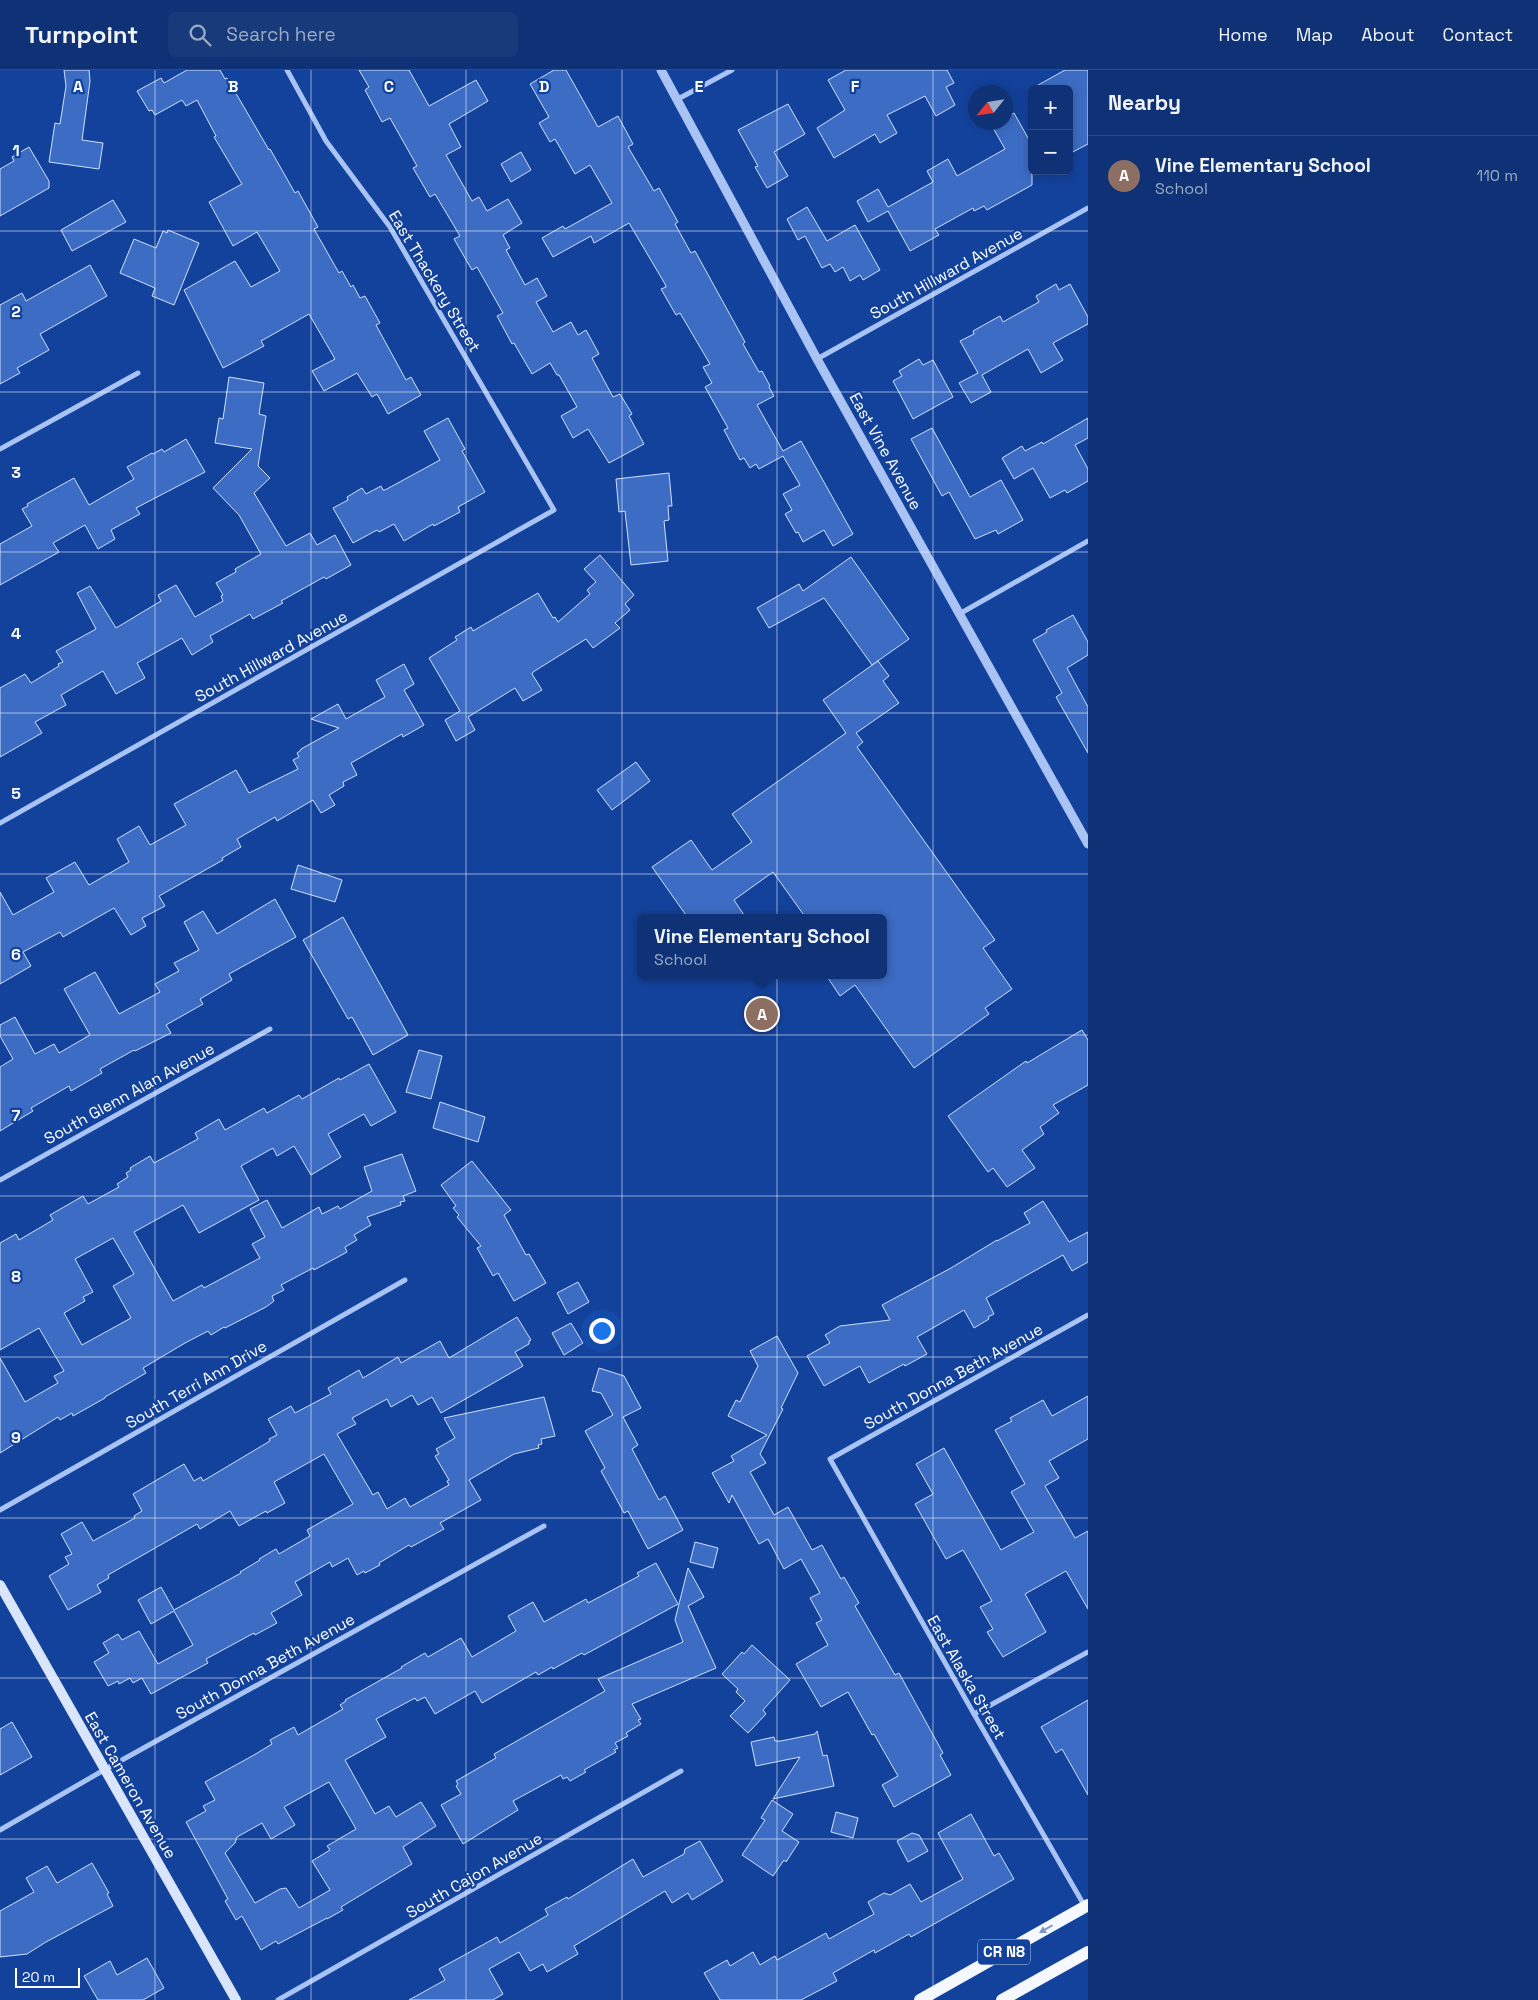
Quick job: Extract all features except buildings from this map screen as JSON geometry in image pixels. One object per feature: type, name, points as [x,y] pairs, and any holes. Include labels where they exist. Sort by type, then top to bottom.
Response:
[{"type":"main road","name":"East Cameron Avenue","points":[[0,1585],[236,2000]]},
{"type":"main road","name":"CR N8","points":[[920,2000],[1086,1906]]},
{"type":"main road","name":"CR N8","points":[[1002,2000],[1088,1952]]},
{"type":"street","name":"East Thackery Street","points":[[286,70],[326,141],[390,227],[554,510]]},
{"type":"street","name":"East Vine Avenue","points":[[661,70],[817,359],[961,613],[1088,844]]},
{"type":"street","points":[[678,99],[732,70]]},
{"type":"street","name":"South Hillward Avenue","points":[[817,359],[1088,208]]},
{"type":"street","points":[[0,449],[138,373]]},
{"type":"street","name":"South Hillward Avenue","points":[[0,824],[554,510]]},
{"type":"street","points":[[961,613],[1088,541]]},
{"type":"street","name":"South Glenn Alan Avenue","points":[[0,1180],[270,1029]]},
{"type":"street","name":"South Terri Ann Drive","points":[[0,1510],[405,1280]]},
{"type":"street","name":"South Donna Beth Avenue","points":[[830,1459],[1088,1315]]},
{"type":"street","name":"East Alaska Street","points":[[830,1459],[974,1714],[1086,1906]]},
{"type":"street","name":"South Donna Beth Avenue","points":[[0,1830],[104,1770],[544,1526]]},
{"type":"street","points":[[974,1714],[1088,1652]]},
{"type":"street","name":"South Cajon Avenue","points":[[278,2000],[681,1771]]},
{"type":"place","name":"Vine Elementary School","points":[[762,1014]]}]
